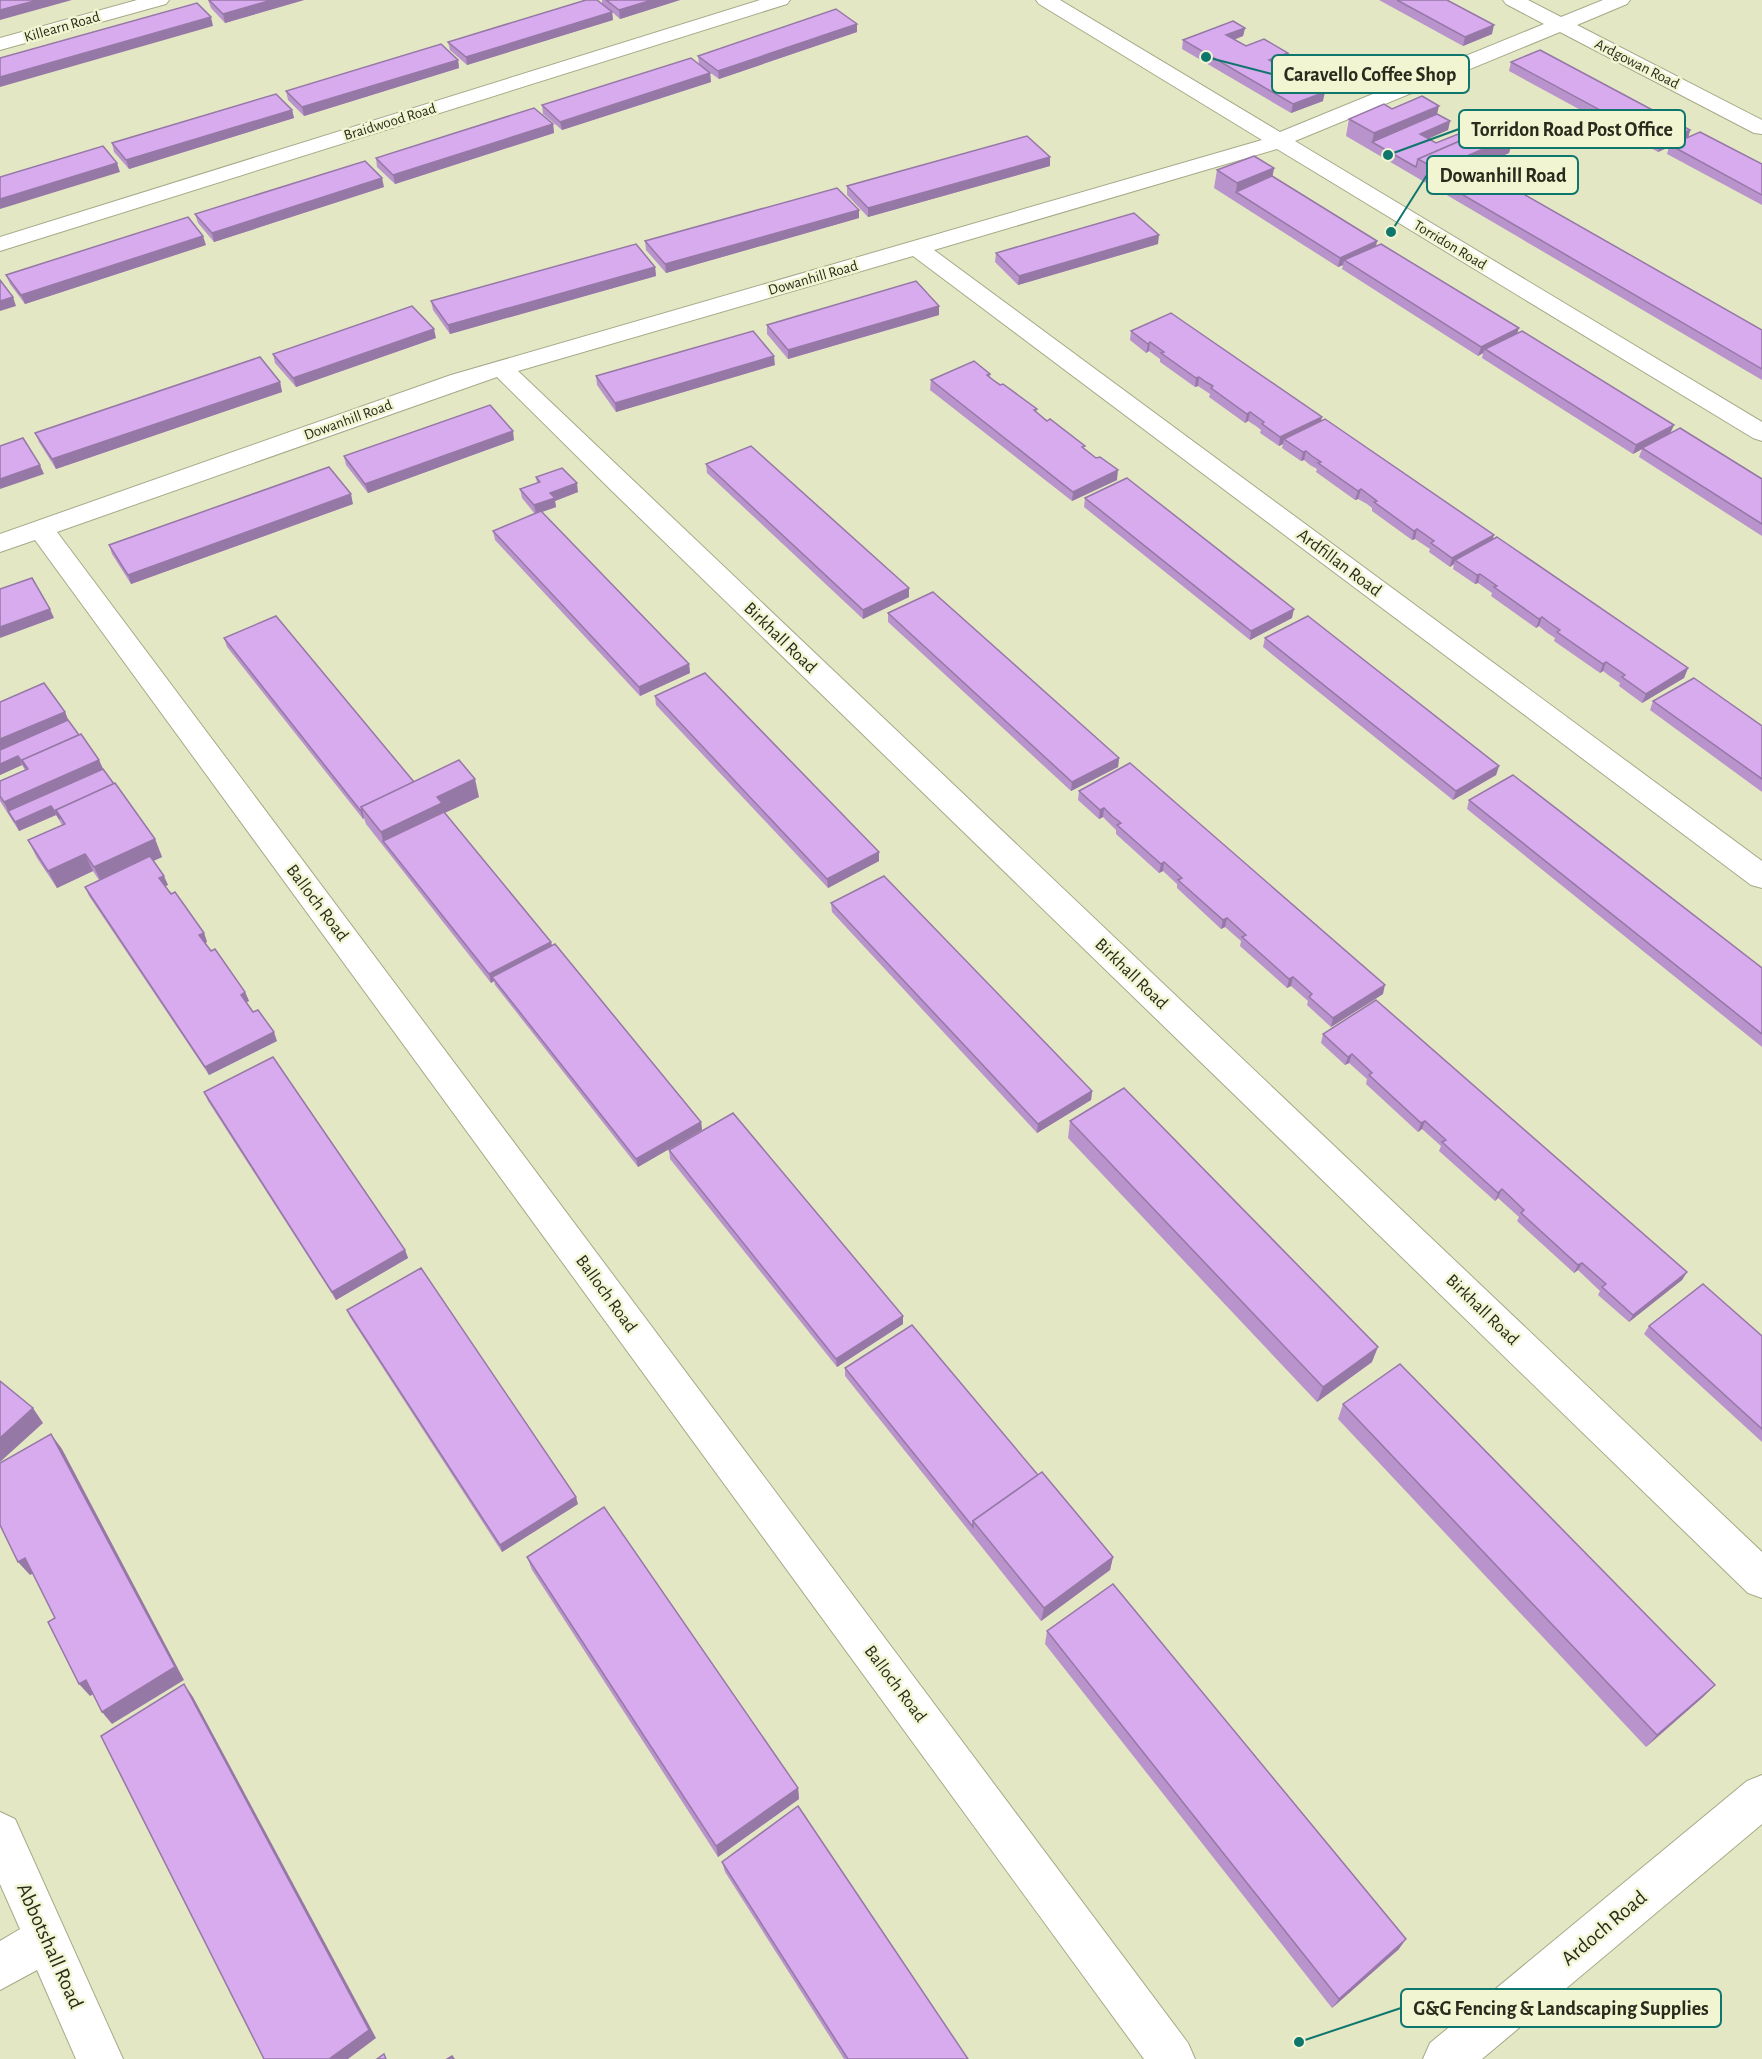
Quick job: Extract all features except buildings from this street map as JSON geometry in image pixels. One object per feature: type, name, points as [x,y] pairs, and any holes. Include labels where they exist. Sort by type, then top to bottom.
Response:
[{"type":"street","name":"Killearn Road","points":[[0,44],[159,0]]},
{"type":"street","name":"Braidwood Road","points":[[0,244],[780,0]]},
{"type":"street","name":"Torridon Road","points":[[1046,0],[1762,433]]},
{"type":"street","name":"Ardgowan Road","points":[[1513,0],[1762,128]]},
{"type":"street","name":"Dowanhill Road","points":[[0,543],[502,367],[1246,153],[1620,0]]},
{"type":"street","name":"Ardfillan Road","points":[[917,248],[1762,877]]},
{"type":"street","name":"Birkhall Road","points":[[502,367],[630,494],[1762,1579]]},
{"type":"street","name":"Balloch Road","points":[[40,528],[1172,2059]]},
{"type":"street","name":"Ardoch Road","points":[[1446,2059],[1762,1796]]},
{"type":"street","name":"Abbotshall Road","points":[[0,1834],[100,2059]]},
{"type":"street","points":[[0,1967],[46,1939]]},
{"type":"place","name":"Caravello Coffee Shop","points":[[1206,57]]},
{"type":"place","name":"Torridon Road Post Office","points":[[1388,155]]},
{"type":"place","name":"Dowanhill Road","points":[[1391,232]]},
{"type":"place","name":"G&G Fencing & Landscaping Supplies","points":[[1299,2042]]}]
